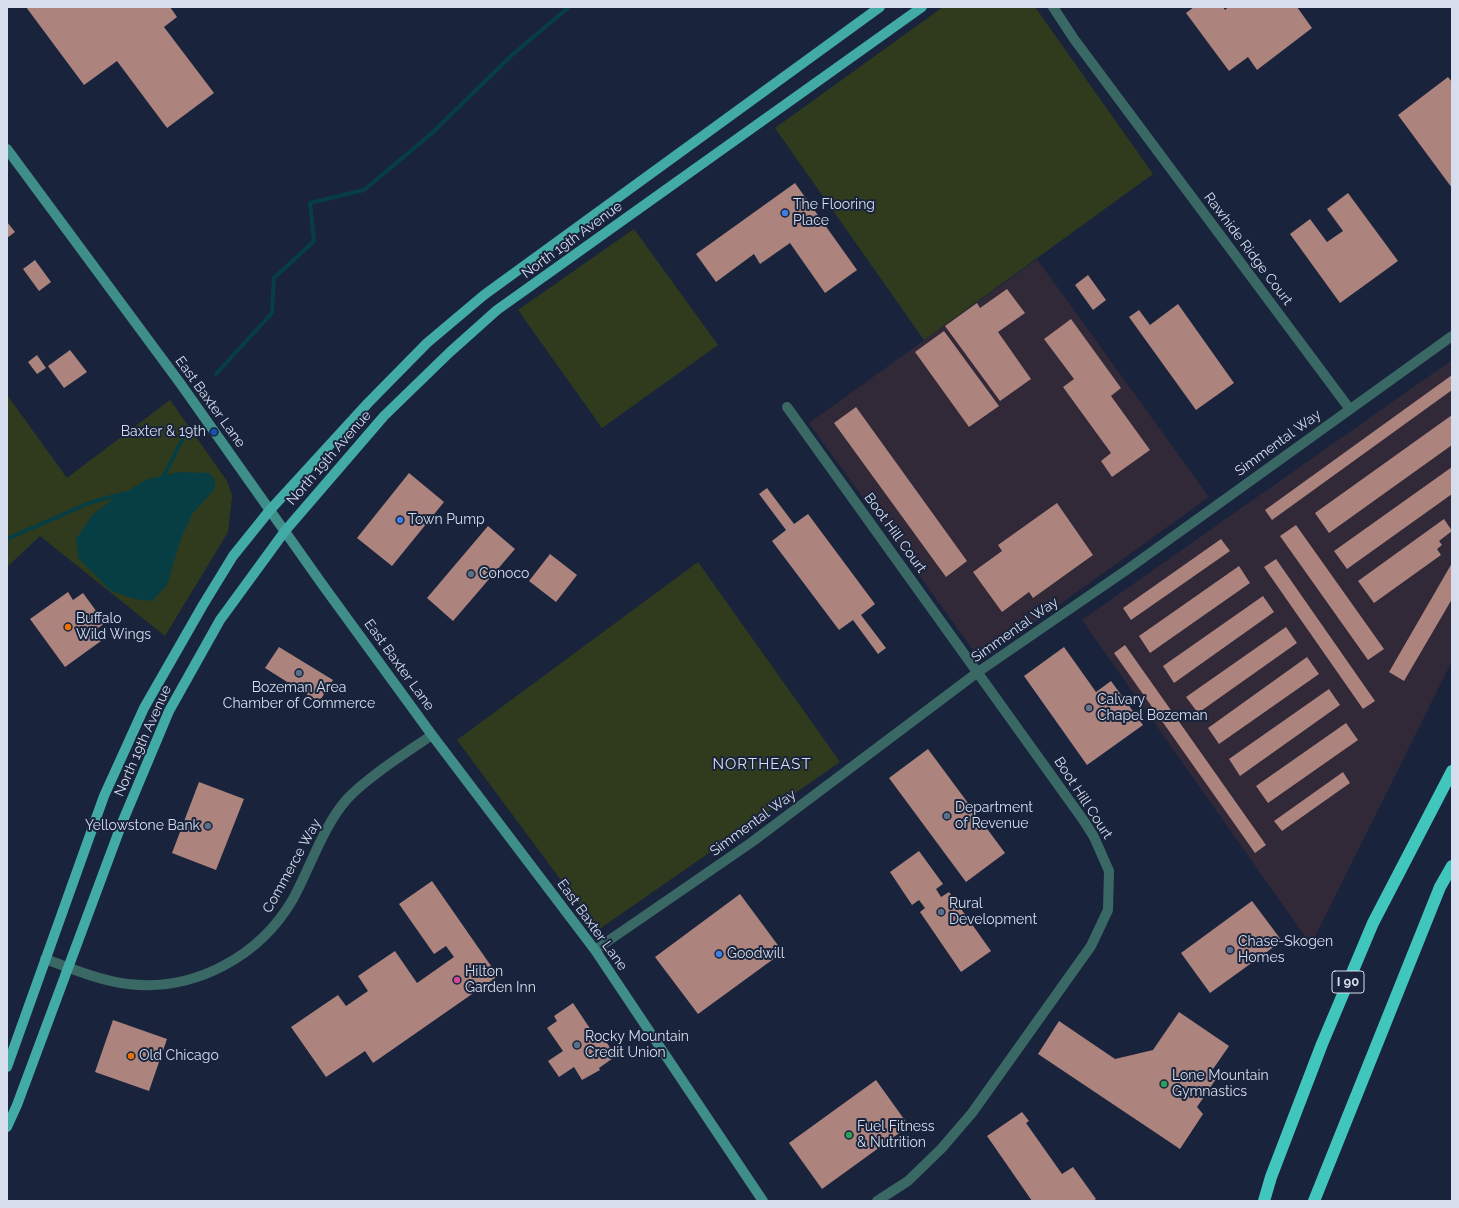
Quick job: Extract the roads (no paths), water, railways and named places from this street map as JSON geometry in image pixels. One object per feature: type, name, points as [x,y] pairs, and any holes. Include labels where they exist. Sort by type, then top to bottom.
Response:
[{"type":"highway","name":"I 90","points":[[1264,1201],[1271,1177],[1322,1044],[1373,923],[1452,771]]},
{"type":"highway","points":[[1314,1201],[1440,887],[1452,866]]},
{"type":"main road","name":"North 19th Avenue","points":[[7,1067],[104,796],[144,708],[202,605],[233,556],[270,510],[368,402],[427,343],[484,294],[880,7]]},
{"type":"main road","name":"North 19th Avenue","points":[[7,1127],[122,823],[169,711],[220,620],[285,531],[384,416],[450,352],[497,310],[922,7]]},
{"type":"main road","name":"East Baxter Lane","points":[[7,150],[180,383],[432,734],[595,950],[763,1201]]},
{"type":"street","name":"Rawhide Ridge Court","points":[[1054,8],[1074,39],[1349,408]]},
{"type":"street","name":"Simmental Way","points":[[595,950],[752,842],[978,672],[1128,569],[1349,408],[1452,336]]},
{"type":"street","name":"Boot Hill Court","points":[[786,407],[978,672],[1094,837],[1109,871],[1108,910],[1091,946],[972,1113],[941,1149],[908,1181],[877,1201]]},
{"type":"street","name":"Commerce Way","points":[[45,959],[112,981],[147,985],[190,980],[233,962],[268,934],[282,916],[334,817],[348,798],[365,783],[432,734]]},
{"type":"waterway","points":[[216,374],[272,313],[274,278],[314,241],[310,203],[364,190],[432,133],[512,55],[569,7]]},
{"type":"waterway","points":[[162,479],[182,440]]},
{"type":"waterway","points":[[7,539],[89,503],[126,493]]},
{"type":"place","name":"The Flooring Place","points":[[785,213]]},
{"type":"place","name":"Baxter & 19th","points":[[214,432]]},
{"type":"place","name":"Town Pump","points":[[400,520]]},
{"type":"place","name":"Conoco","points":[[471,574]]},
{"type":"place","name":"Buffalo Wild Wings","points":[[68,627]]},
{"type":"place","name":"Bozeman Area Chamber of Commerce","points":[[299,673]]},
{"type":"place","name":"Calvary Chapel Bozeman","points":[[1089,708]]},
{"type":"place","name":"Department of Revenue","points":[[947,816]]},
{"type":"place","name":"Yellowstone Bank","points":[[208,826]]},
{"type":"place","name":"Rural Development","points":[[941,912]]},
{"type":"place","name":"Chase-Skogen Homes","points":[[1230,950]]},
{"type":"place","name":"Goodwill","points":[[719,954]]},
{"type":"place","name":"Hilton Garden Inn","points":[[457,980]]},
{"type":"place","name":"Rocky Mountain Credit Union","points":[[577,1045]]},
{"type":"place","name":"Old Chicago","points":[[131,1056]]},
{"type":"place","name":"Lone Mountain Gymnastics","points":[[1164,1084]]},
{"type":"place","name":"Fuel Fitness & Nutrition","points":[[849,1135]]},
{"type":"district","name":"NORTHEAST","points":[[762,764]]}]
